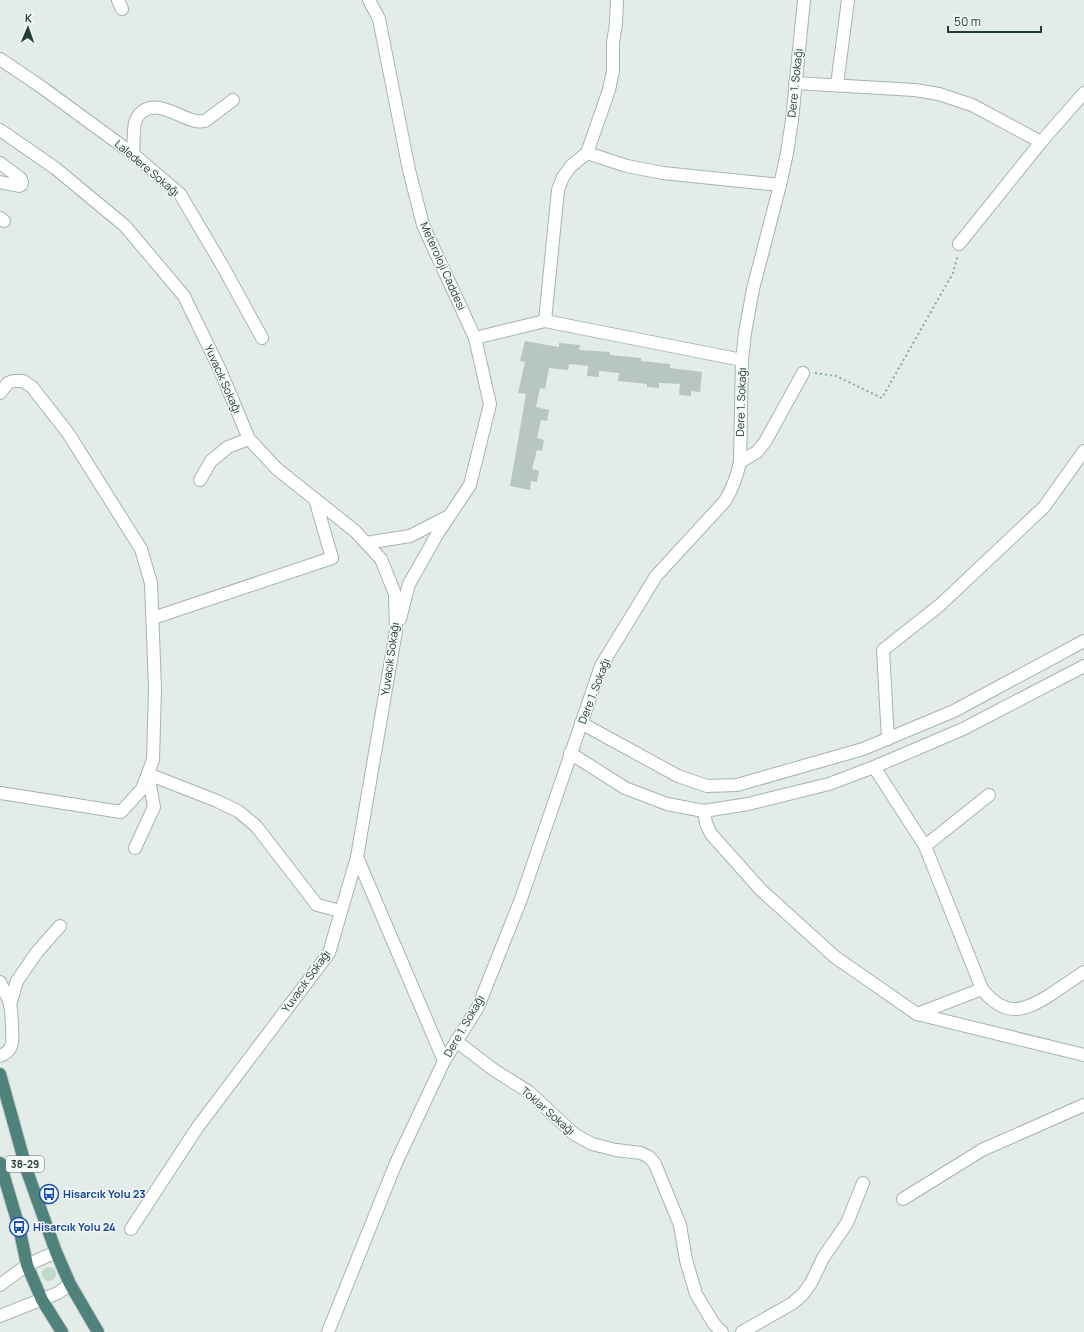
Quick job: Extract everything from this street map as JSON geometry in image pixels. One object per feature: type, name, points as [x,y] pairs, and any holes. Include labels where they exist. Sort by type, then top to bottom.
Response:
[{"type":"highway","name":"38-29","points":[[0,1074],[27,1171],[56,1252],[70,1284],[98,1332]]},
{"type":"highway","name":"38-29","points":[[0,1163],[19,1227],[27,1265],[42,1300],[62,1332]]},
{"type":"street","name":"Meteroloji Caddesi","points":[[369,0],[379,19],[409,170],[423,225],[475,338],[490,404],[470,484],[409,584],[396,631]]},
{"type":"street","points":[[545,321],[558,190],[563,178],[571,166],[587,153],[612,81],[613,43],[616,24],[617,0]]},
{"type":"street","name":"Dere 1. Sokağı","points":[[328,1332],[396,1163],[444,1061],[478,1007],[521,899],[601,666],[656,576],[725,501],[737,476],[740,462],[742,360],[753,289],[780,185],[792,120],[804,0]]},
{"type":"street","points":[[838,85],[848,0]]},
{"type":"street","name":"Laledere Sokağı","points":[[0,59],[40,86],[133,154],[180,194],[262,338]]},
{"type":"street","points":[[795,82],[921,91],[950,97],[972,105],[1041,142]]},
{"type":"street","points":[[959,244],[1041,142],[1084,93]]},
{"type":"street","points":[[133,154],[135,123],[137,117],[147,109],[158,108],[168,110],[200,122],[205,121],[233,100]]},
{"type":"street","name":"Yuvacık Sokağı","points":[[0,130],[55,168],[125,226],[184,296],[220,370],[249,438],[277,468],[355,531],[366,542],[381,559],[395,594],[396,631],[357,857],[329,952],[197,1128],[130,1229]]},
{"type":"street","points":[[587,153],[627,166],[663,173],[780,185]]},
{"type":"street","points":[[0,163],[20,178],[22,182],[18,186],[0,182]]},
{"type":"street","points":[[475,338],[545,321],[742,360]]},
{"type":"street","points":[[740,462],[757,452],[765,442],[803,373]]},
{"type":"street","points":[[0,394],[8,383],[12,381],[18,380],[28,383],[68,433],[141,550],[151,583],[155,689],[153,760],[142,789],[121,812],[0,793]]},
{"type":"street","points":[[200,480],[211,461],[228,447],[249,438]]},
{"type":"street","points":[[888,739],[883,650],[940,605],[1044,507],[1084,451]]},
{"type":"street","points":[[153,618],[332,558],[315,499]]},
{"type":"street","points":[[366,542],[410,536],[450,515]]},
{"type":"street","points":[[581,723],[678,776],[707,786],[738,785],[863,749],[888,739],[954,710],[1084,641]]},
{"type":"street","points":[[570,753],[625,788],[667,804],[704,811],[748,804],[829,784],[874,767],[964,728],[1084,666]]},
{"type":"street","points":[[874,767],[925,846],[982,989],[990,998],[999,1005],[1010,1009],[1022,1009],[1033,1006],[1084,972]]},
{"type":"street","points":[[135,848],[154,807],[148,774]]},
{"type":"street","points":[[148,774],[217,801],[238,811],[256,826],[317,905],[341,911]]},
{"type":"street","points":[[925,846],[989,795]]},
{"type":"street","points":[[704,811],[706,823],[711,834],[760,890],[835,957],[917,1014],[1084,1055]]},
{"type":"street","points":[[357,857],[444,1061]]},
{"type":"street","points":[[10,1004],[16,981],[37,952],[60,926]]},
{"type":"street","points":[[0,982],[10,1004],[14,1036],[10,1049],[5,1054],[0,1056]]},
{"type":"street","points":[[917,1014],[982,989]]},
{"type":"street","name":"Toklar Sokağı","points":[[456,1041],[494,1070],[529,1092],[574,1134],[592,1144],[616,1150],[641,1153],[649,1157],[655,1164],[680,1225],[686,1260],[696,1294],[714,1324],[722,1332]]},
{"type":"street","points":[[903,1199],[982,1150],[1084,1105]]},
{"type":"street","points":[[742,1332],[793,1303],[803,1294],[811,1283],[823,1258],[847,1223],[863,1183]]},
{"type":"street","points":[[0,1285],[27,1265],[56,1252]]},
{"type":"street","points":[[0,1316],[58,1293],[70,1284]]},
{"type":"path","points":[[803,373],[836,376],[882,398],[953,272],[958,255],[959,244]]},
{"type":"green space","points":[[46,1267],[52,1267],[56,1271],[56,1277],[52,1281],[46,1281],[42,1277],[42,1271]]},
{"type":"building","points":[[525,341],[559,347],[559,343],[580,345],[579,350],[610,352],[610,355],[641,358],[641,361],[670,364],[670,368],[702,372],[700,392],[691,391],[691,396],[679,395],[680,384],[659,383],[659,388],[647,387],[647,384],[618,381],[619,373],[599,371],[599,377],[587,376],[588,366],[569,364],[568,370],[549,368],[545,389],[540,388],[536,407],[549,410],[547,421],[541,420],[537,438],[544,440],[542,451],[537,450],[532,469],[539,471],[537,482],[531,481],[530,490],[510,486],[526,394],[518,393],[525,362],[520,361]]},
{"type":"place","name":"Hisarcık Yolu 23","points":[[49,1194]]},
{"type":"place","name":"Hisarcık Yolu 24","points":[[19,1227]]}]
